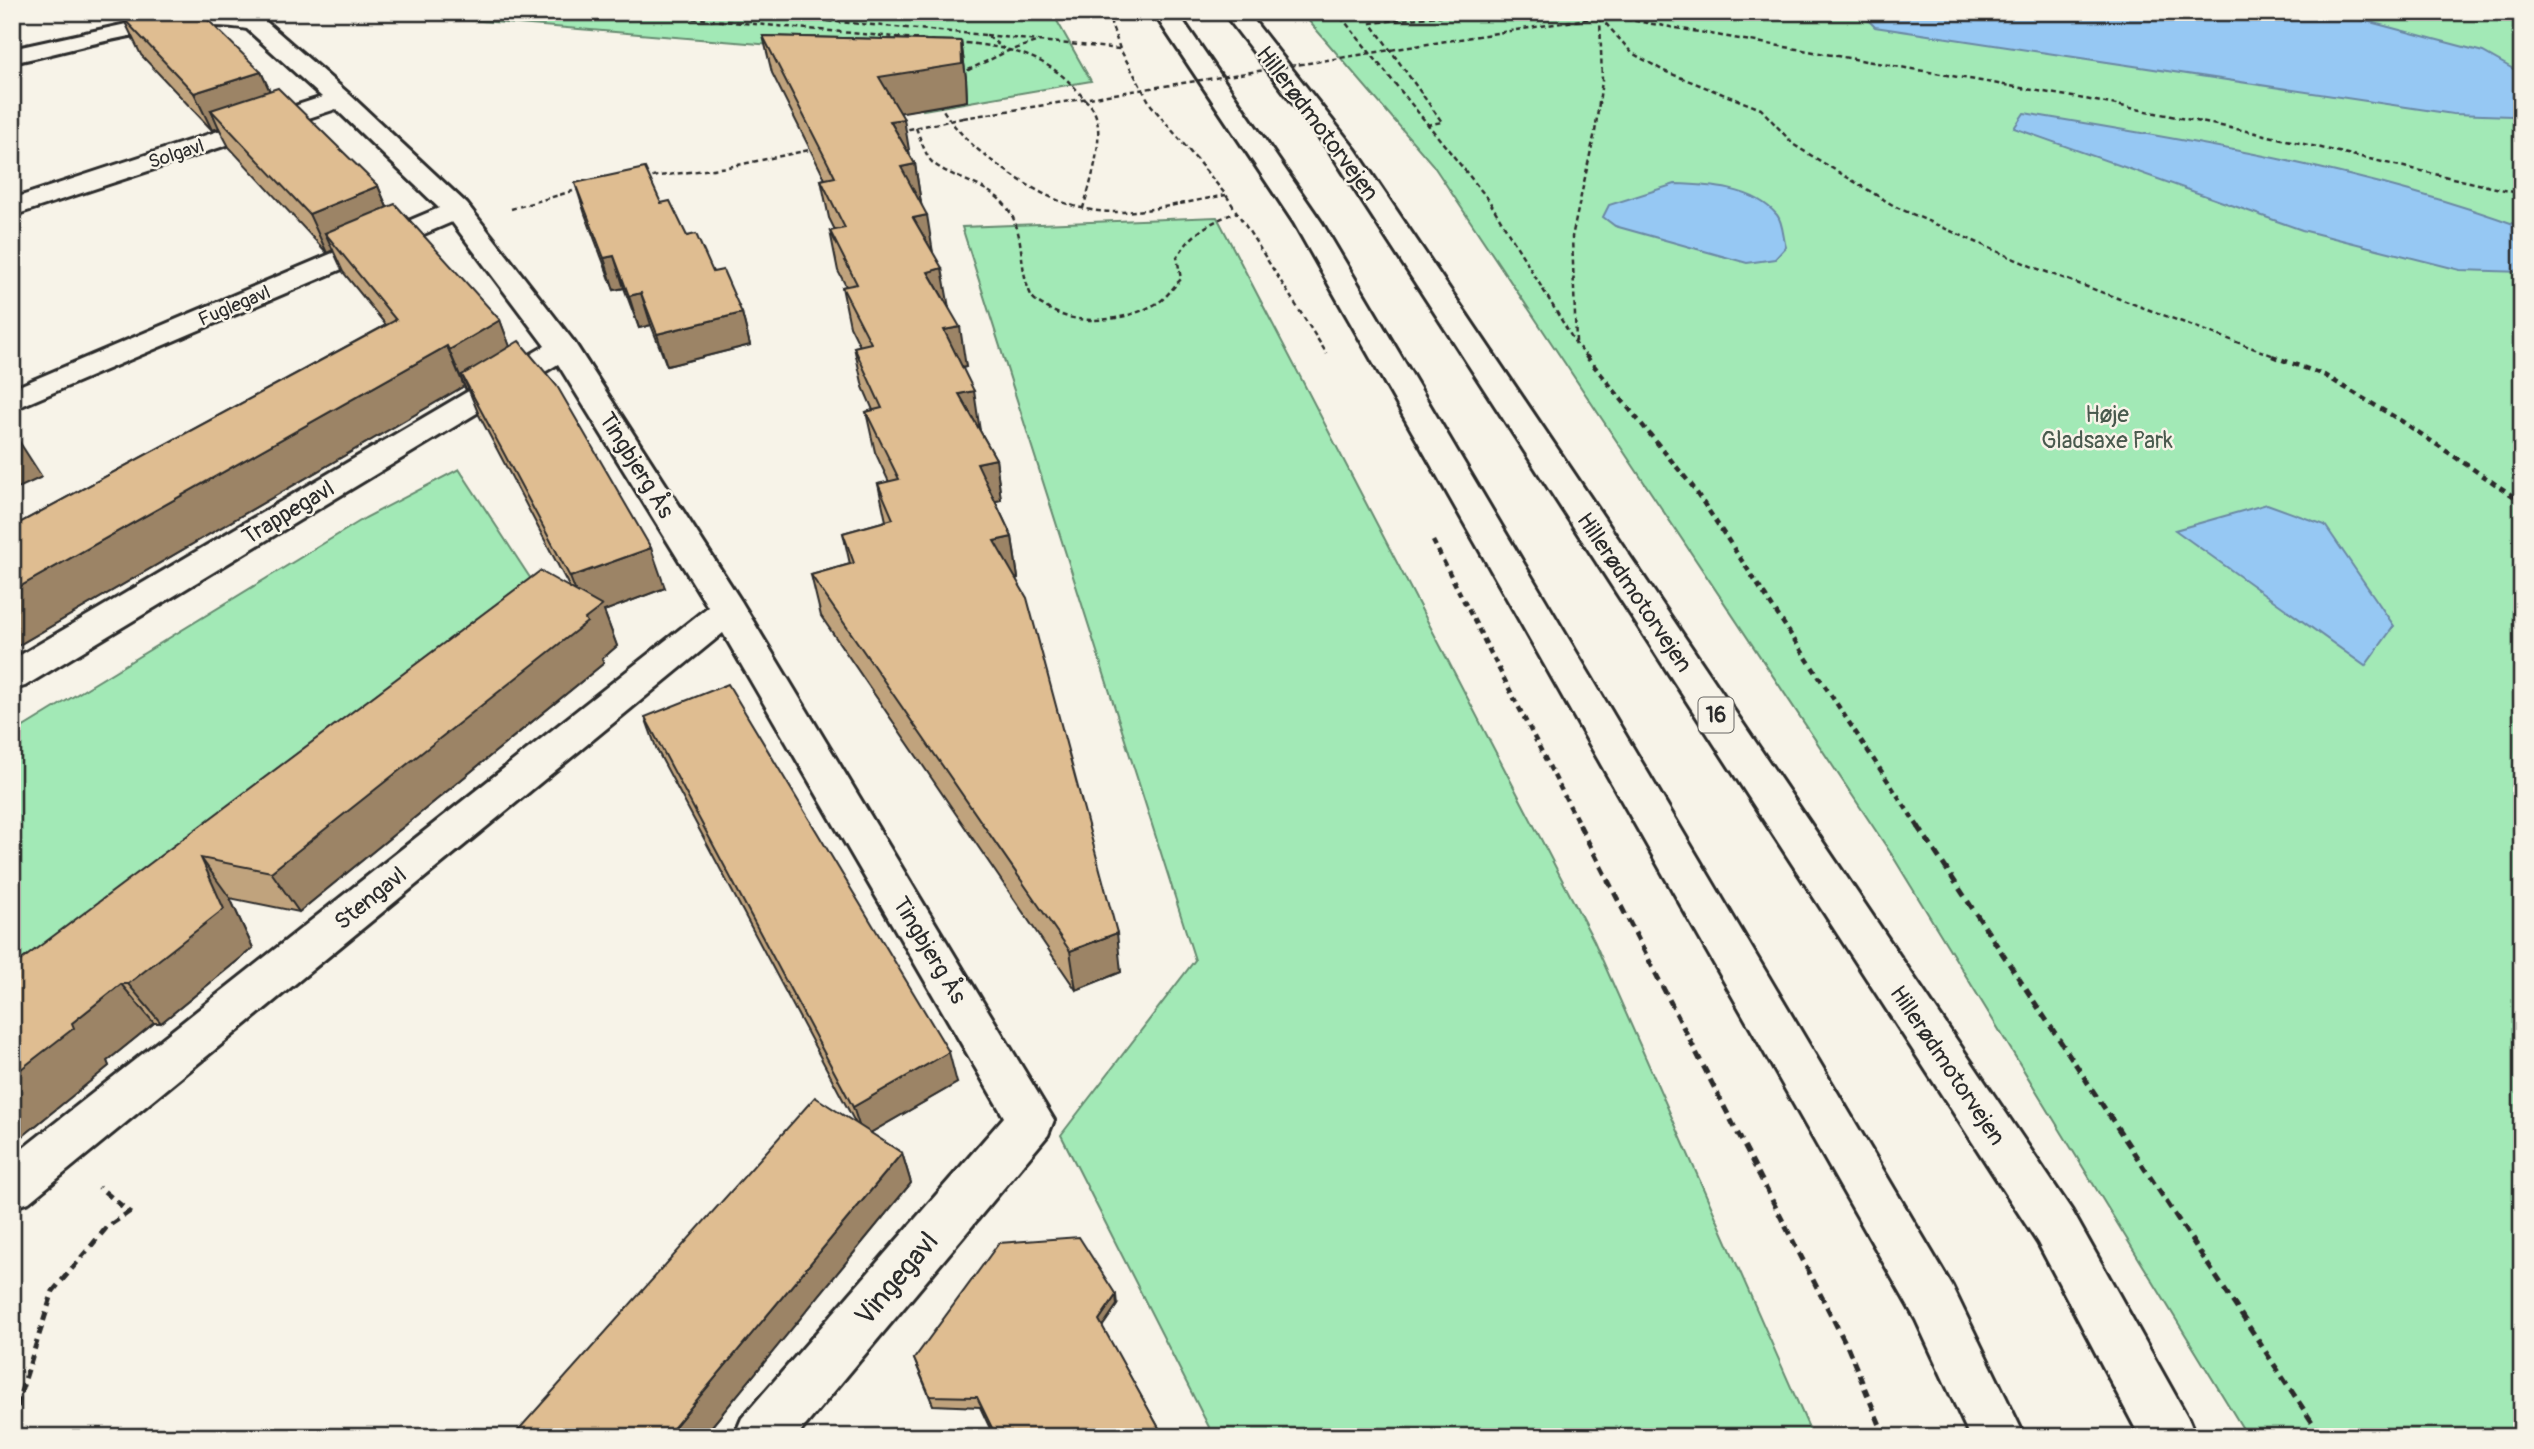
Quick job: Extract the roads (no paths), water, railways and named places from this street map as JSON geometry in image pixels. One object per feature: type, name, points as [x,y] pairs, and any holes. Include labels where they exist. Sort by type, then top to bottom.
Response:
[{"type":"main road","points":[[1165,12],[1308,223],[1934,1303],[1998,1437]]},
{"type":"main road","name":"Hillerødmotorvejen","points":[[1234,12],[1342,149],[2056,1227],[2169,1437]]},
{"type":"main road","name":"Tingbjerg Ås","points":[[12,56],[163,23],[231,19],[255,24],[340,99],[462,216],[564,348],[728,611],[1031,1120]]},
{"type":"main road","name":"Solgavl","points":[[12,208],[340,99]]},
{"type":"main road","name":"Fuglegavl","points":[[12,401],[462,216]]},
{"type":"main road","name":"Trappegavl","points":[[12,677],[564,348]]},
{"type":"main road","name":"Stengavl","points":[[12,1186],[728,611]]},
{"type":"main road","name":"Vingegavl","points":[[761,1437],[1031,1120]]},
{"type":"water","points":[[1867,12],[2332,12],[2483,52],[2522,74],[2522,112],[2512,116],[2453,114],[1875,27],[1865,17]]},
{"type":"water","points":[[2024,113],[2276,158],[2462,206],[2522,227],[2522,272],[2460,270],[2302,230],[2014,128]]},
{"type":"water","points":[[1675,184],[1730,189],[1756,198],[1779,218],[1786,247],[1775,259],[1747,263],[1615,226],[1603,217],[1609,205]]},
{"type":"water","points":[[2267,504],[2325,525],[2394,626],[2365,666],[2175,530]]},
{"type":"park label","name":"Høje Gladsaxe Park","points":[[2107,427]]}]
